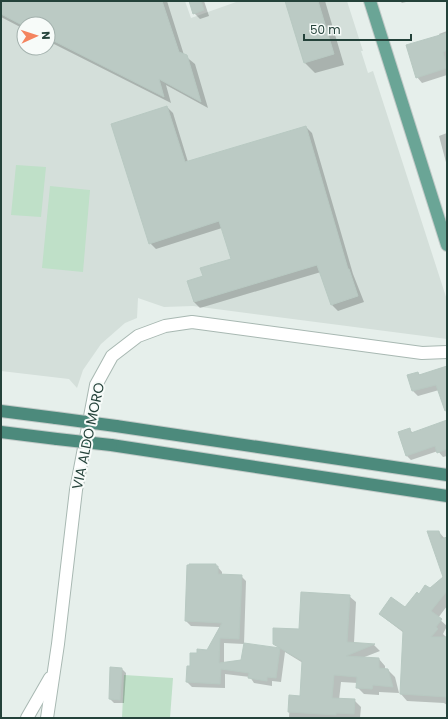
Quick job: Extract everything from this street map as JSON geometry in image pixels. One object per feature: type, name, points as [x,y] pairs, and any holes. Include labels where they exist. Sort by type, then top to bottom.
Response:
[{"type":"highway","points":[[1,411],[116,426],[447,475]]},
{"type":"highway","points":[[1,432],[111,445],[447,496]]},
{"type":"main road","points":[[370,1],[447,245]]},
{"type":"street","name":"VIA ALDO MORO","points":[[47,718],[76,490],[96,385],[112,356],[138,336],[165,326],[192,322],[422,353],[447,352]]},
{"type":"street","name":"VIA ALDO MORO","points":[[27,718],[54,671]]},
{"type":"shaded area","points":[[1,1],[185,1],[191,18],[239,1],[347,1],[363,51],[361,51],[368,73],[373,71],[447,300],[447,339],[193,306],[164,307],[138,298],[137,318],[125,323],[101,344],[83,370],[77,388],[69,379],[1,371]]},
{"type":"green space","points":[[16,165],[46,167],[41,217],[11,215]]},
{"type":"green space","points":[[50,186],[90,190],[83,272],[42,268]]},
{"type":"green space","points":[[124,675],[173,678],[170,718],[122,718]]},
{"type":"building","points":[[1,1],[162,1],[179,52],[187,55],[201,102],[159,79],[164,97],[56,42],[56,16],[16,16],[16,22],[1,14]]},
{"type":"building","points":[[189,1],[201,1],[204,10],[193,14]]},
{"type":"building","points":[[285,1],[318,1],[334,54],[304,63]]},
{"type":"building","points":[[447,33],[447,50],[443,52],[447,68],[416,78],[406,45]]},
{"type":"building","points":[[167,106],[185,162],[306,126],[348,269],[358,296],[331,305],[317,265],[194,302],[187,281],[203,276],[200,268],[231,259],[219,221],[149,244],[111,124]]},
{"type":"building","points":[[447,366],[447,410],[445,411],[436,385],[412,391],[407,375],[418,372],[419,375]]},
{"type":"building","points":[[447,420],[447,449],[437,453],[435,446],[406,456],[398,432],[410,428],[411,433]]},
{"type":"building","points":[[427,531],[439,531],[441,539],[447,537],[447,591],[431,611],[442,619],[436,627],[438,629],[431,637],[447,637],[447,697],[400,694],[403,631],[379,614],[391,597],[405,607],[417,592],[419,594],[425,585],[430,588],[443,577]]},
{"type":"building","points":[[216,564],[216,566],[218,566],[218,574],[242,575],[239,639],[220,638],[219,663],[241,660],[244,643],[280,648],[276,678],[267,677],[267,681],[248,678],[249,673],[221,669],[220,684],[186,682],[187,666],[190,666],[190,653],[197,653],[197,649],[207,650],[222,623],[185,621],[187,565]]},
{"type":"building","points":[[301,592],[350,595],[347,642],[375,644],[346,656],[379,658],[379,668],[388,669],[393,687],[373,685],[372,689],[356,688],[357,677],[334,675],[332,698],[355,699],[354,714],[336,713],[336,715],[288,712],[289,695],[300,696],[302,661],[273,644],[273,628],[299,629]]},
{"type":"building","points":[[110,667],[122,668],[120,700],[109,699]]}]
